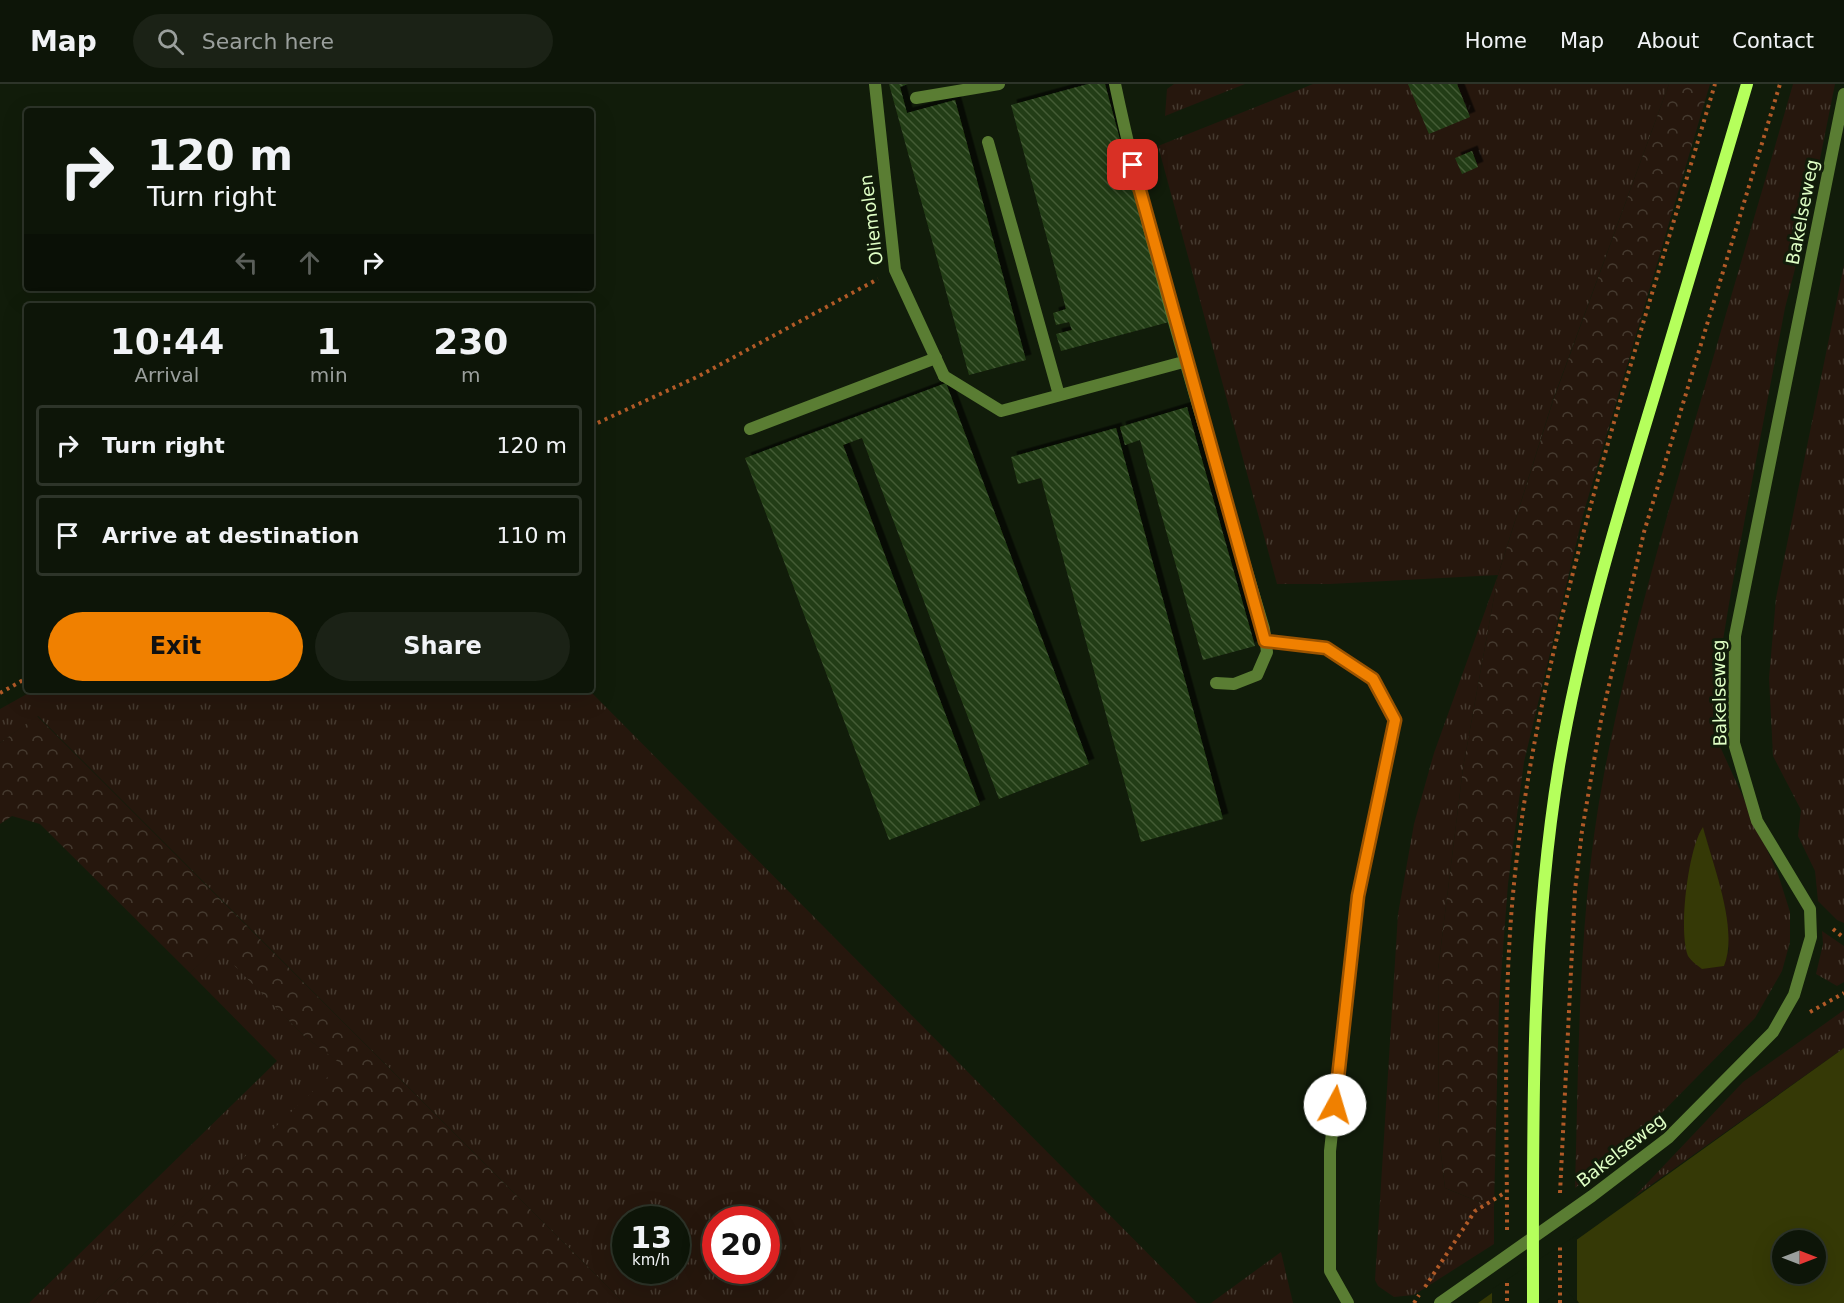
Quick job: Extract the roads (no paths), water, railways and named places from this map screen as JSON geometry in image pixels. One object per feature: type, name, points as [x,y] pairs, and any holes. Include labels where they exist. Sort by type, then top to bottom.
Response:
[{"type":"street","name":"Oliemolen","points":[[875,84],[895,270],[944,376],[1001,411],[1059,396]]},
{"type":"street","points":[[916,98],[999,84]]},
{"type":"street","points":[[1115,84],[1128,143],[1267,652],[1257,675],[1234,684],[1216,683]]},
{"type":"street","points":[[1533,1303],[1533,1197],[1540,945],[1551,825],[1569,712],[1615,522],[1747,84]]},
{"type":"street","name":"Bakelseweg","points":[[1440,1303],[1592,1196],[1668,1138],[1773,1032],[1794,995],[1811,937],[1810,909],[1757,821],[1734,743],[1735,636],[1844,94]]},
{"type":"street","points":[[988,141],[1059,396],[1187,361]]},
{"type":"street","points":[[750,429],[936,358]]},
{"type":"street","points":[[1265,641],[1326,648],[1373,679],[1395,720],[1358,896],[1330,1151],[1330,1271],[1348,1303]]}]
